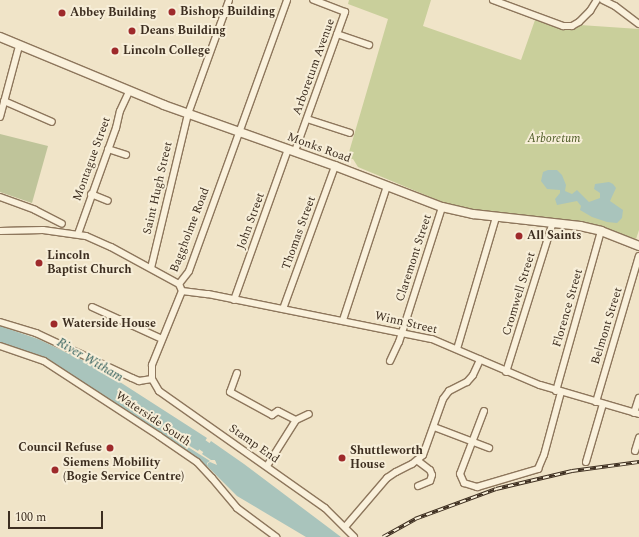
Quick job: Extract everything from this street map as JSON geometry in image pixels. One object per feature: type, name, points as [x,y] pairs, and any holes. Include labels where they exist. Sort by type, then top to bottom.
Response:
[{"type":"main road","name":"Monks Road","points":[[0,37],[129,92],[335,166],[442,207],[496,217],[583,226],[601,231],[639,246]]},
{"type":"street","name":"Saint Hugh Street","points":[[151,268],[188,114],[229,0]]},
{"type":"street","name":"Baggholme Road","points":[[152,379],[152,365],[187,275],[287,0]]},
{"type":"street","name":"Arboretum Avenue","points":[[291,150],[307,119],[345,12],[313,0]]},
{"type":"street","points":[[493,0],[562,26],[572,26],[579,22],[590,11],[597,0]]},
{"type":"street","points":[[603,0],[615,6],[639,24]]},
{"type":"street","points":[[337,34],[368,45]]},
{"type":"street","points":[[0,117],[19,46]]},
{"type":"street","name":"Montague Street","points":[[78,234],[120,111],[129,92]]},
{"type":"street","points":[[4,101],[52,122]]},
{"type":"street","points":[[307,119],[350,133]]},
{"type":"street","points":[[108,149],[126,156]]},
{"type":"street","name":"John Street","points":[[234,300],[291,150]]},
{"type":"street","name":"Thomas Street","points":[[283,309],[335,166]]},
{"type":"street","points":[[343,320],[387,186]]},
{"type":"street","points":[[91,194],[108,201]]},
{"type":"street","points":[[0,198],[34,210],[62,224]]},
{"type":"street","name":"Claremont Street","points":[[390,360],[402,332],[442,207]]},
{"type":"street","points":[[457,349],[496,217]]},
{"type":"street","name":"Cromwell Street","points":[[506,372],[553,222]]},
{"type":"street","points":[[0,231],[43,230],[78,234],[99,242],[151,268],[181,288]]},
{"type":"street","name":"Florence Street","points":[[472,441],[460,474],[464,483],[477,487],[538,469],[601,231]]},
{"type":"street","name":"Belmont Street","points":[[596,402],[639,256]]},
{"type":"street","name":"Winn Street","points":[[181,288],[234,300],[343,320],[432,339],[506,372],[558,392],[637,413]]},
{"type":"street","points":[[92,307],[162,339]]},
{"type":"street","points":[[0,322],[36,333],[139,381],[152,379]]},
{"type":"street","name":"Waterside South","points":[[0,346],[44,360],[197,462],[237,508],[276,537]]},
{"type":"street","points":[[345,527],[387,478],[418,461],[423,455],[443,399],[449,391],[467,382],[473,375],[480,360]]},
{"type":"street","points":[[237,373],[230,392],[272,415],[278,411],[296,420]]},
{"type":"street","name":"Stamp End","points":[[152,379],[159,391],[167,398],[267,466],[325,508],[354,537]]},
{"type":"street","points":[[637,413],[639,398]]},
{"type":"street","points":[[586,462],[603,404]]},
{"type":"street","points":[[472,441],[484,411]]},
{"type":"street","points":[[267,466],[296,420],[309,414]]},
{"type":"street","points":[[434,427],[489,448]]},
{"type":"street","points":[[635,451],[639,438]]},
{"type":"street","points":[[418,461],[430,470],[432,475],[430,481],[418,486]]},
{"type":"green space","name":"Arboretum","points":[[349,0],[431,0],[423,26],[521,60],[535,20],[562,29],[580,25],[639,29],[639,230],[636,239],[585,222],[587,229],[480,212],[447,204],[358,167],[353,159],[347,159],[388,19],[348,4]]},
{"type":"green space","points":[[0,134],[48,146],[32,203],[0,192]]},
{"type":"water","points":[[548,170],[557,170],[562,175],[566,185],[565,191],[572,194],[577,190],[589,202],[600,198],[600,193],[594,189],[595,184],[609,182],[613,184],[616,188],[610,201],[623,210],[622,218],[617,223],[607,222],[592,217],[580,210],[581,206],[577,201],[557,205],[555,199],[560,193],[560,190],[547,189],[541,181],[543,172]]},
{"type":"water","points":[[0,326],[38,339],[95,366],[207,438],[198,451],[183,442],[187,446],[184,451],[51,361],[38,355],[0,344]]},
{"type":"water","points":[[211,441],[341,537],[306,537],[237,496],[207,466],[210,462],[217,465],[215,460],[211,460],[202,454]]},
{"type":"water","points":[[188,447],[210,461],[207,463],[207,467],[185,451]]},
{"type":"waterway","name":"River Witham","points":[[190,436],[219,456]]},
{"type":"railway","points":[[383,537],[415,519],[496,489],[572,471],[639,462]]},
{"type":"place","name":"Bishops Building","points":[[172,12]]},
{"type":"place","name":"Abbey Building","points":[[62,13]]},
{"type":"place","name":"Deans Building","points":[[132,31]]},
{"type":"place","name":"Lincoln College","points":[[115,51]]},
{"type":"place","name":"All Saints","points":[[519,236]]},
{"type":"place","name":"Lincoln Baptist Church","points":[[39,263]]},
{"type":"place","name":"Waterside House","points":[[54,324]]},
{"type":"place","name":"Council Refuse","points":[[110,448]]},
{"type":"place","name":"Shuttleworth House","points":[[342,458]]},
{"type":"place","name":"Siemens Mobility (Bogie Service Centre)","points":[[55,470]]}]
